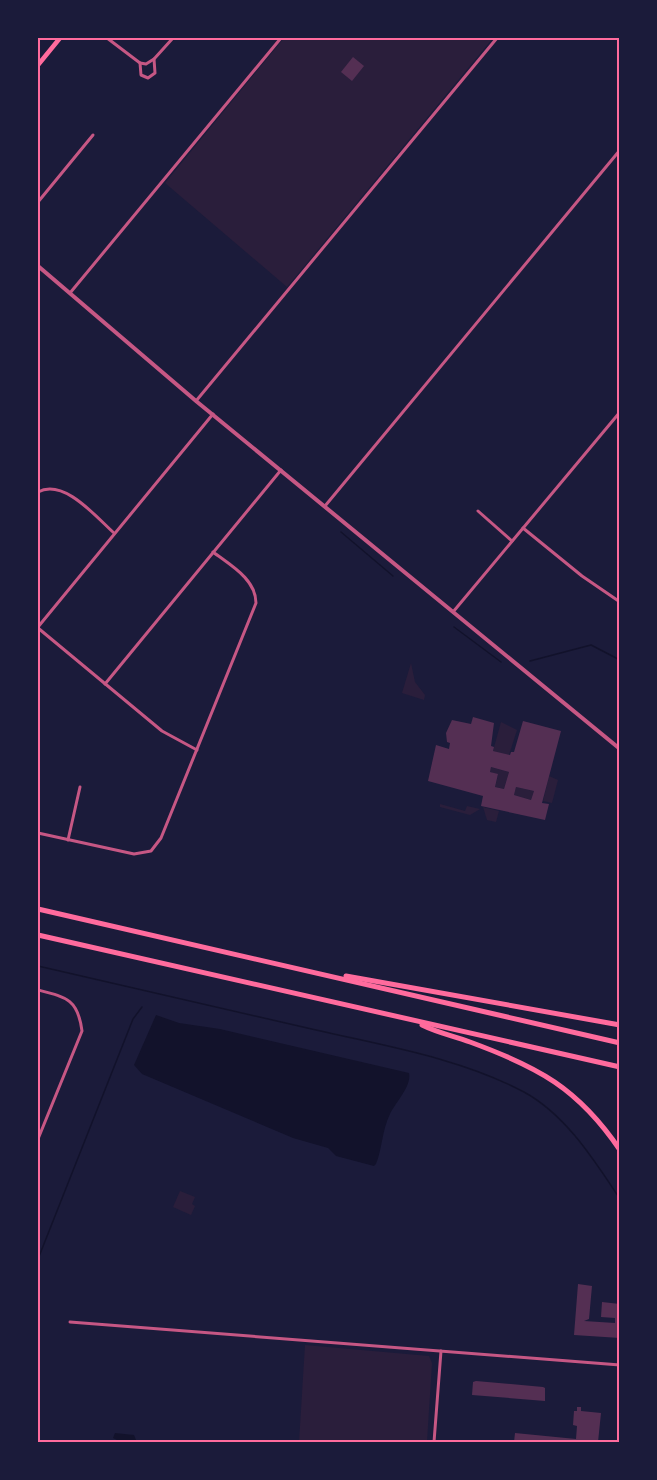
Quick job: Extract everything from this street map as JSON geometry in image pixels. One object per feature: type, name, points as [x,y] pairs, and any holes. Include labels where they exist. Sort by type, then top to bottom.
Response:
[{"type":"highway","points":[[38,909],[620,1043]]},
{"type":"highway","points":[[38,935],[620,1067]]},
{"type":"highway","points":[[285,966],[620,1025]]},
{"type":"highway","points":[[416,1022],[435,1032],[509,1057],[547,1075],[587,1107],[620,1150]]},
{"type":"main road","points":[[38,65],[60,38]]},
{"type":"street","points":[[107,38],[140,63],[146,64],[154,59],[173,38]]},
{"type":"street","points":[[70,293],[281,38]]},
{"type":"street","points":[[196,401],[497,38]]},
{"type":"street","points":[[140,63],[141,75],[148,78],[155,73],[154,59]]},
{"type":"street","points":[[38,202],[93,135]]},
{"type":"street","points":[[325,506],[620,150]]},
{"type":"street","points":[[38,266],[196,401],[620,749]]},
{"type":"street","points":[[453,612],[620,412]]},
{"type":"street","points":[[197,750],[172,738],[38,628],[213,414]]},
{"type":"street","points":[[105,684],[281,470]]},
{"type":"street","points":[[38,492],[52,488],[65,493],[114,533]]},
{"type":"street","points":[[478,511],[512,541]]},
{"type":"street","points":[[523,528],[582,576],[620,602]]},
{"type":"street","points":[[38,833],[134,855],[150,851],[161,838],[256,603],[251,584],[213,552]]},
{"type":"street","points":[[68,840],[80,787]]},
{"type":"street","points":[[38,990],[63,996],[72,1002],[80,1014],[82,1030],[38,1138]]},
{"type":"street","points":[[70,1322],[620,1365]]},
{"type":"street","points":[[434,1443],[441,1351]]},
{"type":"shaded area","points":[[284,38],[493,38],[287,287],[165,183]]},
{"type":"shaded area","points":[[411,663],[415,682],[425,695],[424,700],[402,693]]},
{"type":"shaded area","points":[[501,722],[517,730],[509,755],[493,751]]},
{"type":"shaded area","points":[[491,767],[509,772],[504,789],[495,787],[498,775],[490,772]]},
{"type":"shaded area","points":[[549,776],[558,780],[552,803],[543,801]]},
{"type":"shaded area","points":[[516,787],[534,791],[531,800],[514,795]]},
{"type":"shaded area","points":[[440,804],[465,811],[467,806],[480,809],[470,815],[440,807]]},
{"type":"shaded area","points":[[483,807],[499,811],[496,822],[487,820]]},
{"type":"shaded area","points":[[156,1015],[179,1023],[220,1029],[409,1073],[406,1089],[387,1120],[376,1164],[374,1166],[336,1156],[328,1148],[293,1138],[142,1074],[134,1065]]},
{"type":"shaded area","points":[[180,1191],[195,1197],[192,1204],[195,1206],[191,1215],[173,1207]]},
{"type":"shaded area","points":[[305,1345],[429,1356],[432,1363],[427,1442],[299,1442]]},
{"type":"shaded area","points":[[115,1433],[134,1435],[136,1440],[121,1442],[113,1438]]},
{"type":"building","points":[[353,57],[364,66],[352,81],[341,72]]},
{"type":"building","points":[[473,717],[494,723],[491,746],[494,747],[493,751],[510,755],[514,752],[523,721],[561,731],[542,803],[549,804],[545,820],[481,806],[483,796],[428,781],[436,745],[449,749],[450,743],[447,742],[446,733],[452,720],[471,724]],"holes":[[[491,767],[509,772],[504,789],[495,787],[498,774],[490,772]],[[516,787],[534,791],[531,800],[514,795]]]},
{"type":"building","points":[[578,1284],[592,1286],[589,1319],[584,1321],[615,1323],[615,1318],[601,1317],[602,1302],[620,1304],[620,1338],[574,1335]]},
{"type":"building","points":[[473,1382],[543,1387],[545,1388],[545,1401],[472,1395]]},
{"type":"building","points":[[577,1407],[581,1407],[581,1411],[601,1413],[598,1442],[514,1442],[515,1433],[576,1439],[577,1426],[573,1425],[574,1411],[577,1411]]},
{"type":"waterway","points":[[341,532],[393,576]]},
{"type":"waterway","points":[[454,627],[501,662]]},
{"type":"waterway","points":[[530,661],[591,645],[620,660]]},
{"type":"waterway","points":[[38,966],[422,1054],[500,1080],[524,1092],[553,1113],[578,1140],[620,1199]]},
{"type":"waterway","points":[[38,1259],[133,1019],[142,1007]]}]
